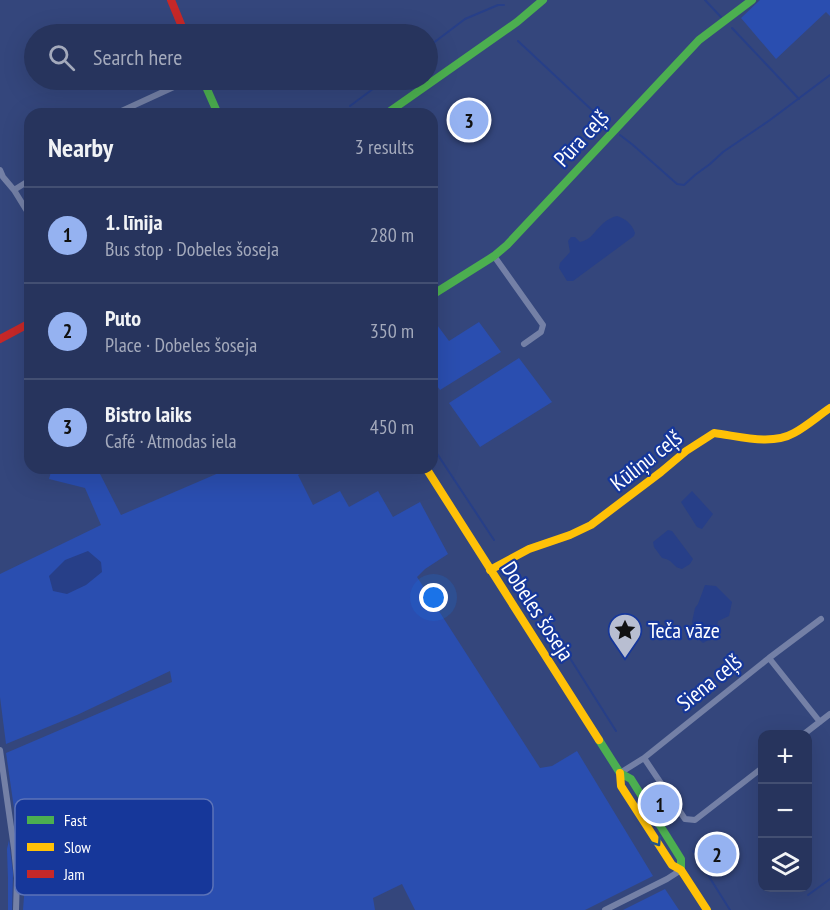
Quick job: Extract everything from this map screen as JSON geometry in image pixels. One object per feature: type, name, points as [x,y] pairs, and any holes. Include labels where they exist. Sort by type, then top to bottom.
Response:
[{"type":"main road","points":[[171,0],[181,24]]},
{"type":"main road","points":[[438,77],[517,22],[543,0]]},
{"type":"main road","name":"Pūra ceļš","points":[[438,291],[494,256],[507,245],[699,40],[752,0]]},
{"type":"main road","points":[[207,90],[215,108]]},
{"type":"main road","points":[[395,108],[420,90]]},
{"type":"main road","points":[[0,339],[24,326]]},
{"type":"main road","name":"Kūliņu ceļš","points":[[490,570],[529,549],[591,525],[686,451],[714,433],[757,440],[781,438],[794,433],[830,408]]},
{"type":"main road","name":"Dobeles šoseja","points":[[430,474],[620,773],[621,786],[672,865],[681,870],[707,910]]},
{"type":"street","points":[[128,108],[167,90]]},
{"type":"street","points":[[0,170],[3,182],[14,190],[24,206]]},
{"type":"street","points":[[14,190],[24,184]]},
{"type":"street","points":[[494,256],[543,325],[541,332],[524,344]]},
{"type":"street","name":"Siena ceļš","points":[[620,773],[644,758],[821,619]]},
{"type":"street","points":[[769,658],[820,722]]},
{"type":"street","points":[[810,730],[830,714]]},
{"type":"street","points":[[0,750],[15,863]]},
{"type":"street","points":[[644,758],[685,819],[695,820],[758,771]]},
{"type":"street","points":[[605,910],[681,870]]},
{"type":"shaded area","points":[[760,0],[830,0],[830,16],[826,12],[776,59],[741,18]]},
{"type":"shaded area","points":[[617,216],[630,224],[635,233],[634,236],[573,281],[567,281],[559,268],[560,263],[570,252],[568,241],[571,237],[575,237],[580,242],[585,240],[610,218]]},
{"type":"shaded area","points":[[479,322],[501,352],[440,390],[438,387],[438,326],[449,341]]},
{"type":"shaded area","points":[[519,358],[552,402],[480,447],[449,403]]},
{"type":"shaded area","points":[[50,474],[100,474],[121,515],[216,474],[300,474],[298,475],[313,505],[340,491],[349,507],[378,491],[393,517],[420,502],[448,554],[417,577],[540,768],[552,766],[577,751],[653,876],[585,910],[415,910],[402,884],[373,898],[375,910],[23,910],[24,895],[213,895],[213,799],[15,799],[15,815],[6,753],[172,682],[170,671],[77,715],[6,744],[0,697],[0,574],[101,525],[85,488],[49,479]]},
{"type":"shaded area","points":[[692,491],[713,514],[702,529],[697,527],[681,502]]},
{"type":"shaded area","points":[[668,530],[672,531],[693,559],[682,569],[662,558],[654,547],[653,542]]},
{"type":"shaded area","points":[[88,551],[101,562],[102,572],[86,585],[67,594],[53,591],[49,576],[65,560]]},
{"type":"shaded area","points":[[705,585],[716,586],[732,602],[729,616],[718,621],[714,634],[703,643],[695,636],[692,622],[695,608]]},
{"type":"shaded area","points":[[9,840],[13,873],[12,910],[8,910],[7,849]]},
{"type":"shaded area","points":[[665,889],[679,910],[623,910]]},
{"type":"waterway","points":[[705,0],[721,17]]},
{"type":"waterway","points":[[438,39],[465,19],[498,5],[504,5]]},
{"type":"waterway","points":[[732,28],[799,99]]},
{"type":"waterway","points":[[518,41],[609,126]]},
{"type":"waterway","points":[[620,135],[677,184],[684,185],[723,152],[830,75]]},
{"type":"waterway","points":[[350,106],[372,90]]},
{"type":"waterway","points":[[438,455],[494,540]]},
{"type":"waterway","points":[[520,579],[616,731]]},
{"type":"waterway","points":[[693,851],[730,910]]},
{"type":"waterway","points":[[808,895],[830,879]]},
{"type":"traffic: fast","points":[[438,77],[517,22],[543,0]]},
{"type":"traffic: fast","points":[[438,291],[494,256],[507,245],[699,40],[752,0]]},
{"type":"traffic: fast","points":[[207,90],[215,108]]},
{"type":"traffic: fast","points":[[395,108],[420,90]]},
{"type":"traffic: fast","points":[[599,740],[620,773],[631,779],[681,859],[681,870]]},
{"type":"traffic: slow","points":[[490,570],[529,549],[591,525],[686,451],[714,433],[765,440],[785,437],[830,408]]},
{"type":"traffic: slow","points":[[430,474],[599,740]]},
{"type":"traffic: slow","points":[[620,773],[621,786],[672,865],[681,870],[707,910]]},
{"type":"traffic: jam","points":[[171,0],[181,24]]},
{"type":"traffic: jam","points":[[0,339],[24,326]]},
{"type":"place","name":"Bistro laiks","points":[[469,120]]},
{"type":"place","name":"Teča vāze","points":[[625,659]]},
{"type":"place","name":"1. līnija","points":[[660,804]]},
{"type":"place","name":"Puto","points":[[717,854]]}]
